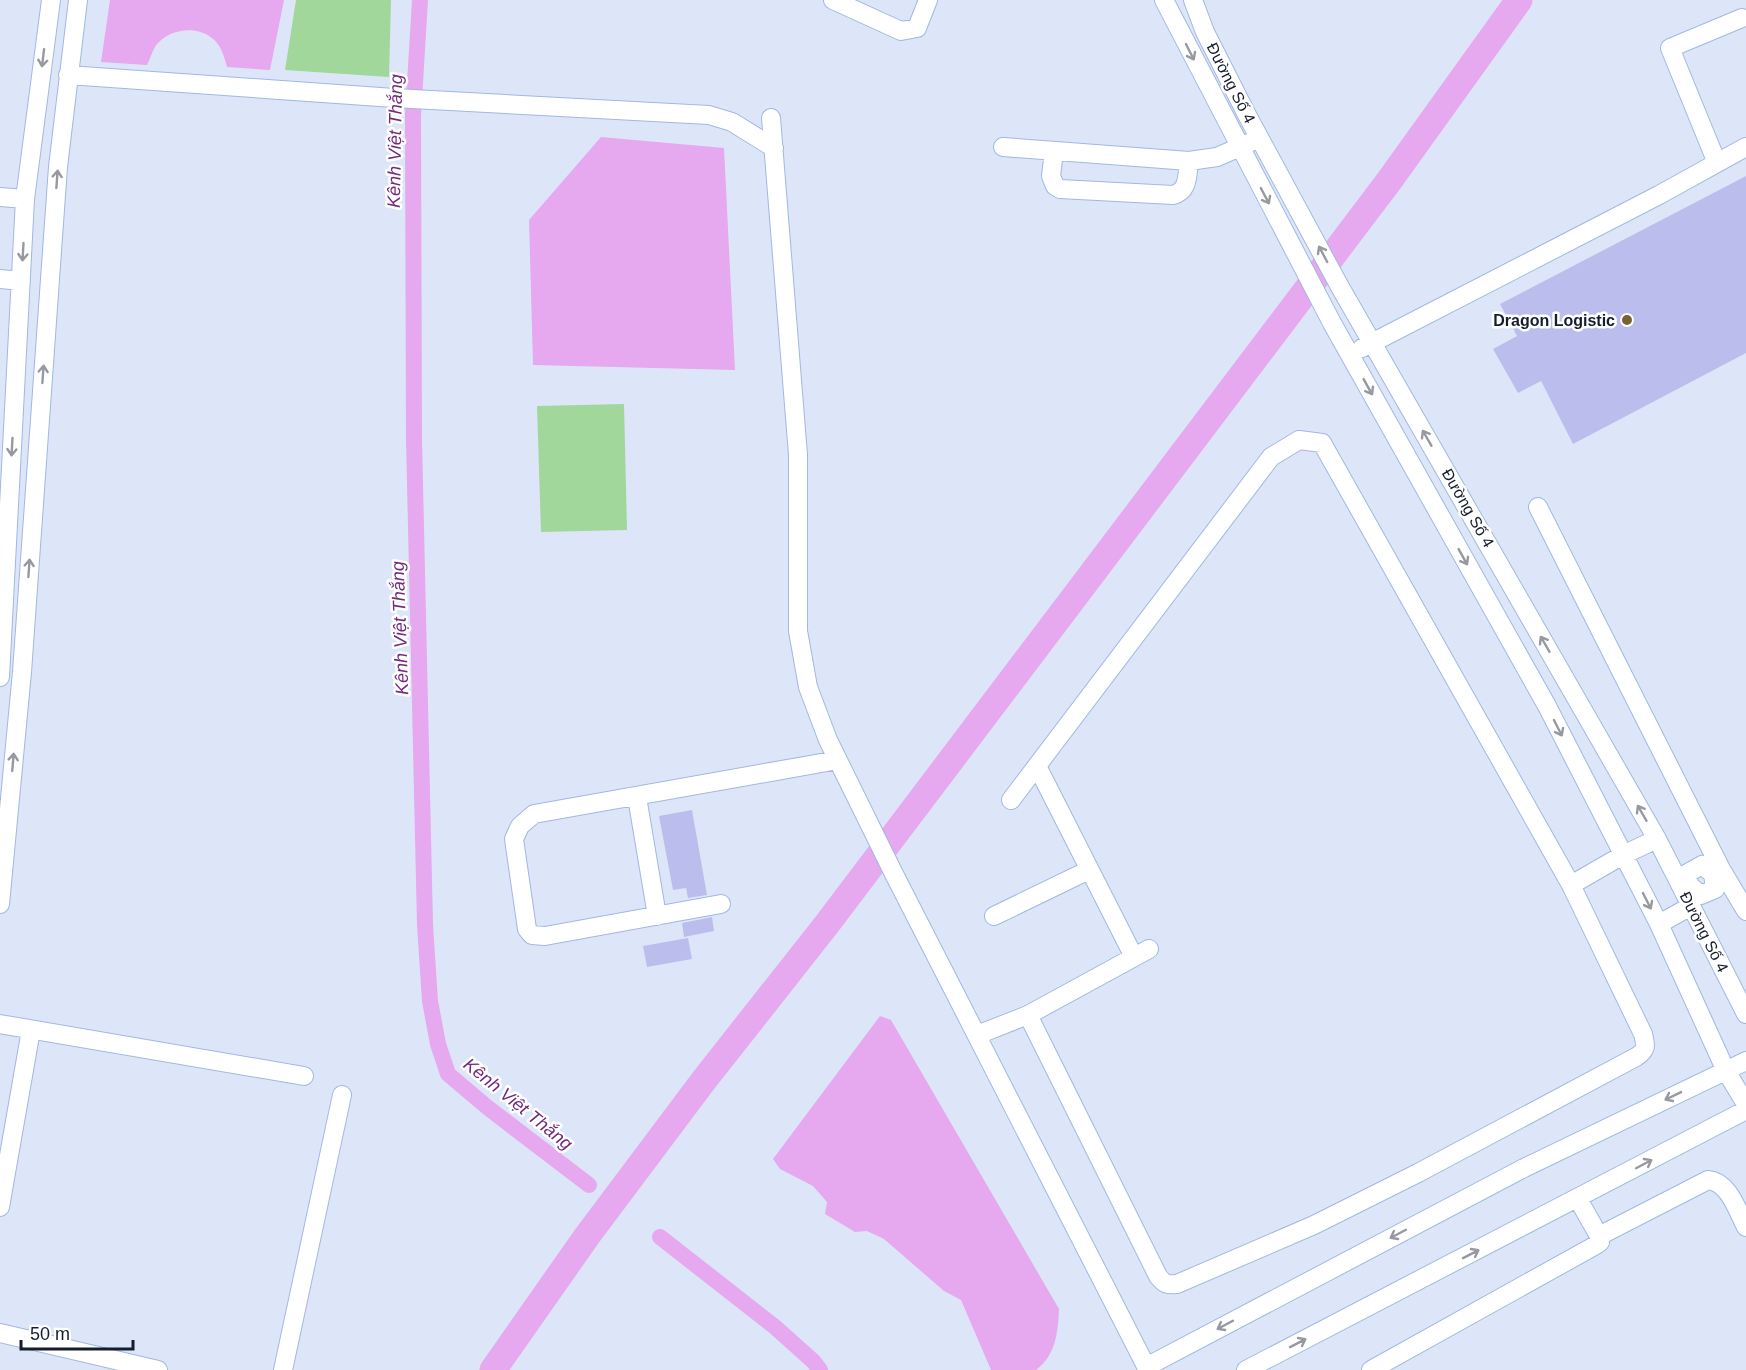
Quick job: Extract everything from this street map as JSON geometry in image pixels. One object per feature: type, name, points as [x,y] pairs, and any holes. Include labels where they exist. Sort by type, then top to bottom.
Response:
[{"type":"street","points":[[0,678],[25,199],[51,0]]},
{"type":"street","points":[[0,904],[22,672],[58,167],[78,0]]},
{"type":"street","points":[[833,0],[901,31],[916,28],[928,0]]},
{"type":"street","points":[[1164,0],[1319,299],[1547,706],[1659,924],[1726,1071],[1746,1104]]},
{"type":"street","name":"Đường Số 4","points":[[1193,0],[1205,32],[1305,221],[1688,894],[1746,1014]]},
{"type":"street","points":[[1717,163],[1670,48],[1742,18]]},
{"type":"street","points":[[69,75],[394,98],[709,115],[732,122],[774,148]]},
{"type":"street","points":[[771,118],[798,455],[798,631],[808,687],[828,740],[865,816],[1147,1368],[1524,1168],[1746,1061]]},
{"type":"street","points":[[1003,147],[1190,161],[1217,156],[1260,138]]},
{"type":"street","points":[[1349,354],[1746,147]]},
{"type":"street","points":[[1054,151],[1051,176],[1055,186],[1060,189],[1179,194],[1186,186],[1190,161]]},
{"type":"street","points":[[0,197],[25,199]]},
{"type":"street","points":[[0,279],[21,281]]},
{"type":"street","points":[[1011,800],[1271,457],[1299,440],[1322,443],[1571,885],[1643,1034],[1646,1046],[1644,1052],[1418,1173],[1314,1224],[1178,1284],[1164,1283],[1158,1276],[1028,1015]]},
{"type":"street","points":[[1538,507],[1717,872],[1746,911]]},
{"type":"street","points":[[721,904],[545,936],[532,935],[527,929],[514,840],[520,826],[534,814],[838,760]]},
{"type":"street","points":[[977,1035],[1028,1015],[1141,953],[1089,870],[1037,766]]},
{"type":"street","points":[[637,797],[657,916]]},
{"type":"street","points":[[1571,885],[1623,855],[1657,839]]},
{"type":"street","points":[[1659,924],[1688,894],[1686,874],[1702,865],[1717,872]]},
{"type":"street","points":[[994,916],[1089,870]]},
{"type":"street","points":[[0,1024],[304,1076]]},
{"type":"street","points":[[0,1207],[31,1030]]},
{"type":"street","points":[[283,1370],[342,1095]]},
{"type":"street","points":[[1246,1370],[1746,1110]]},
{"type":"street","points":[[1599,1236],[1708,1180],[1715,1181],[1726,1190],[1746,1227]]},
{"type":"street","points":[[1371,1370],[1596,1245],[1599,1242],[1599,1236],[1578,1199]]},
{"type":"street","points":[[0,1333],[158,1370]]},
{"type":"green space","points":[[296,0],[391,0],[389,77],[285,70]]},
{"type":"green space","points":[[624,404],[627,530],[541,532],[537,406]]},
{"type":"shaded area","points":[[110,0],[284,0],[270,70],[227,67],[218,44],[206,34],[191,30],[176,32],[162,39],[147,65],[101,62]]},
{"type":"shaded area","points":[[601,137],[724,148],[735,370],[533,365],[529,220]]},
{"type":"shaded area","points":[[880,1016],[891,1020],[1059,1309],[1057,1334],[1052,1350],[1036,1370],[991,1370],[961,1300],[944,1291],[884,1239],[867,1231],[855,1232],[825,1214],[827,1202],[813,1186],[780,1169],[773,1159]]},
{"type":"building","name":"Dragon Logistic","points":[[1746,176],[1746,353],[1573,444],[1541,381],[1518,393],[1493,349],[1517,336],[1500,304]]},
{"type":"building","points":[[692,810],[707,895],[688,898],[686,888],[673,890],[659,816]]},
{"type":"building","points":[[712,917],[714,931],[684,937],[682,923]]},
{"type":"building","points":[[688,938],[692,959],[647,967],[643,946]]},
{"type":"waterway","name":"Kênh Việt Thắng","points":[[420,0],[413,116],[414,439],[425,925],[430,1001],[438,1044],[448,1074],[487,1107],[589,1185]]},
{"type":"waterway","points":[[493,1370],[587,1236],[704,1080],[827,924],[1389,181],[1519,0]]},
{"type":"waterway","name":"Kênh Việt Thắng","points":[[660,1237],[775,1327],[820,1370]]},
{"type":"place","name":"Dragon Logistic","points":[[1627,320]]}]
